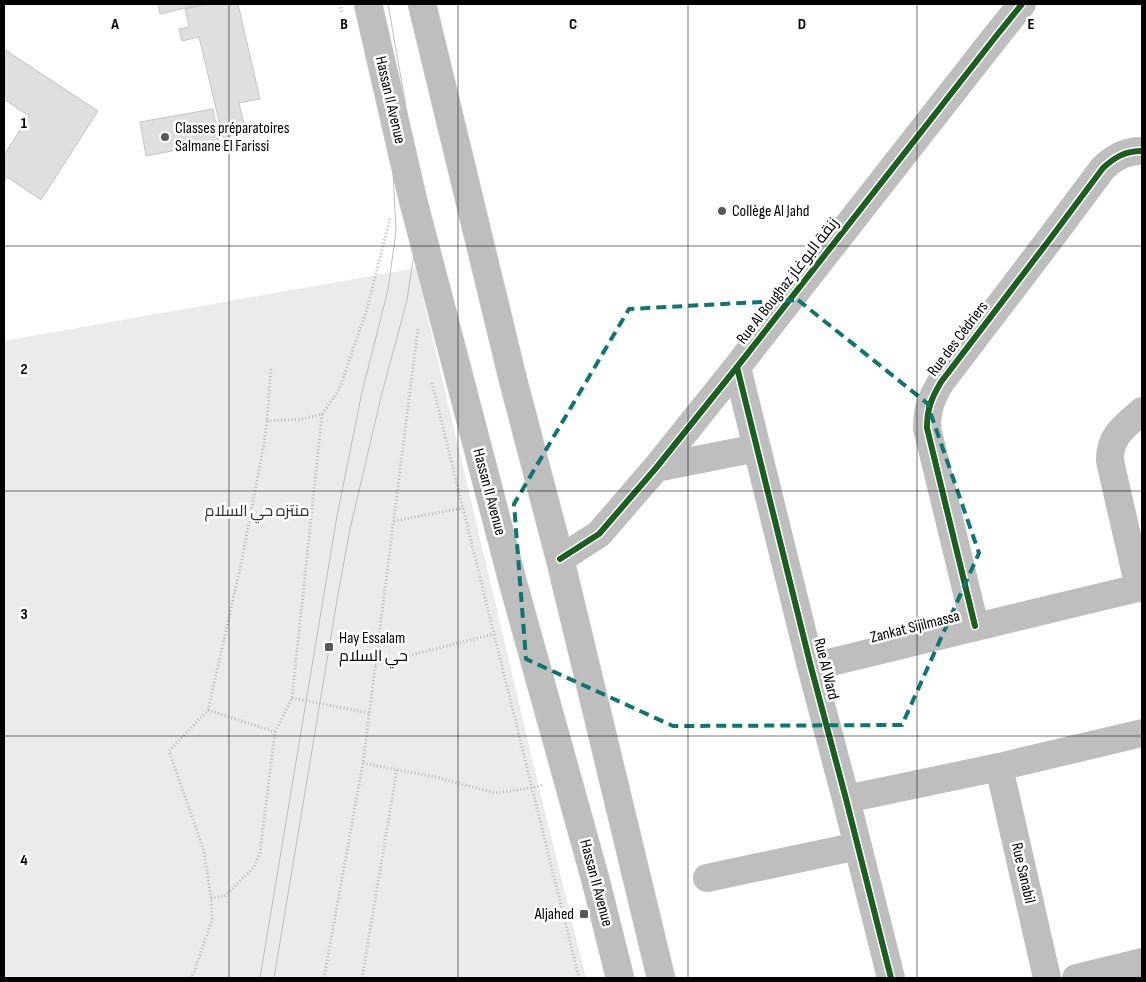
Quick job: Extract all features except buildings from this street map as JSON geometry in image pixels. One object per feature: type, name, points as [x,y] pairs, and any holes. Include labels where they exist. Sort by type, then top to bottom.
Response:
[{"type":"main road","name":"Hassan II Avenue","points":[[368,4],[413,200],[513,583],[595,878],[620,978]]},
{"type":"main road","points":[[422,4],[511,371],[560,559],[661,978]]},
{"type":"main road","name":"Rue Al Boughaz زنقة البوغاز","points":[[560,559],[600,534],[656,468],[738,367],[1022,4]]},
{"type":"main road","name":"Rue des Cédriers","points":[[976,626],[927,428],[928,409],[941,382],[1102,168],[1111,160],[1121,155],[1131,151],[1142,151]]},
{"type":"main road","name":"Rue Al Ward","points":[[738,367],[811,667],[891,978]]},
{"type":"main road","points":[[1141,587],[1109,453],[1116,436],[1142,411]]},
{"type":"main road","points":[[656,468],[758,448]]},
{"type":"main road","name":"Zankat Sijilmassa","points":[[811,667],[1141,587]]},
{"type":"main road","points":[[846,799],[999,767],[1142,733]]},
{"type":"main road","name":"Rue Sanabil","points":[[999,767],[1047,978]]},
{"type":"main road","points":[[707,878],[858,846]]},
{"type":"main road","points":[[1076,978],[1142,962]]},
{"type":"path","points":[[340,4],[344,21]]},
{"type":"path","points":[[211,898],[225,896],[254,868],[260,853],[274,732],[292,698],[322,414],[339,390],[367,308],[390,217]]},
{"type":"path","points":[[324,978],[363,763],[418,328],[421,338]]},
{"type":"path","points":[[190,978],[194,972],[212,920],[211,898],[204,851],[169,751],[208,710],[241,564],[264,444],[268,421],[271,367]]},
{"type":"path","points":[[430,376],[579,978]]},
{"type":"path","points":[[268,421],[302,419],[322,414]]},
{"type":"path","points":[[394,521],[463,508]]},
{"type":"path","points":[[375,664],[494,634]]},
{"type":"path","points":[[292,698],[369,713]]},
{"type":"path","points":[[208,710],[274,732]]},
{"type":"path","points":[[363,763],[440,778],[495,794],[532,788],[567,778]]},
{"type":"path","points":[[362,978],[397,769]]},
{"type":"highlighted area","points":[[798,300],[927,403],[979,553],[902,725],[673,726],[526,659],[514,504],[629,309]]},
{"type":"green space","name":"منتزه حي السلام","points":[[416,268],[586,978],[4,978],[4,341]]},
{"type":"tram line","points":[[260,978],[337,516],[362,392],[388,290],[396,231],[391,134],[368,4]]},
{"type":"tram line","points":[[274,978],[350,529],[381,397],[407,300],[415,247],[405,101],[388,4]]},
{"type":"cycle path","points":[[560,559],[599,534],[656,468],[1022,4]]},
{"type":"cycle path","points":[[975,626],[927,428],[930,404],[941,382],[1103,168],[1121,155],[1142,151]]},
{"type":"cycle path","points":[[737,367],[811,667],[891,978]]},
{"type":"place","name":"Classes préparatoires Salmane El Farissi","points":[[165,137]]},
{"type":"place","name":"Collège Al Jahd","points":[[722,211]]},
{"type":"place","name":"Hay Essalam حي السلام","points":[[329,647]]},
{"type":"place","name":"Aljahed","points":[[584,914]]}]
